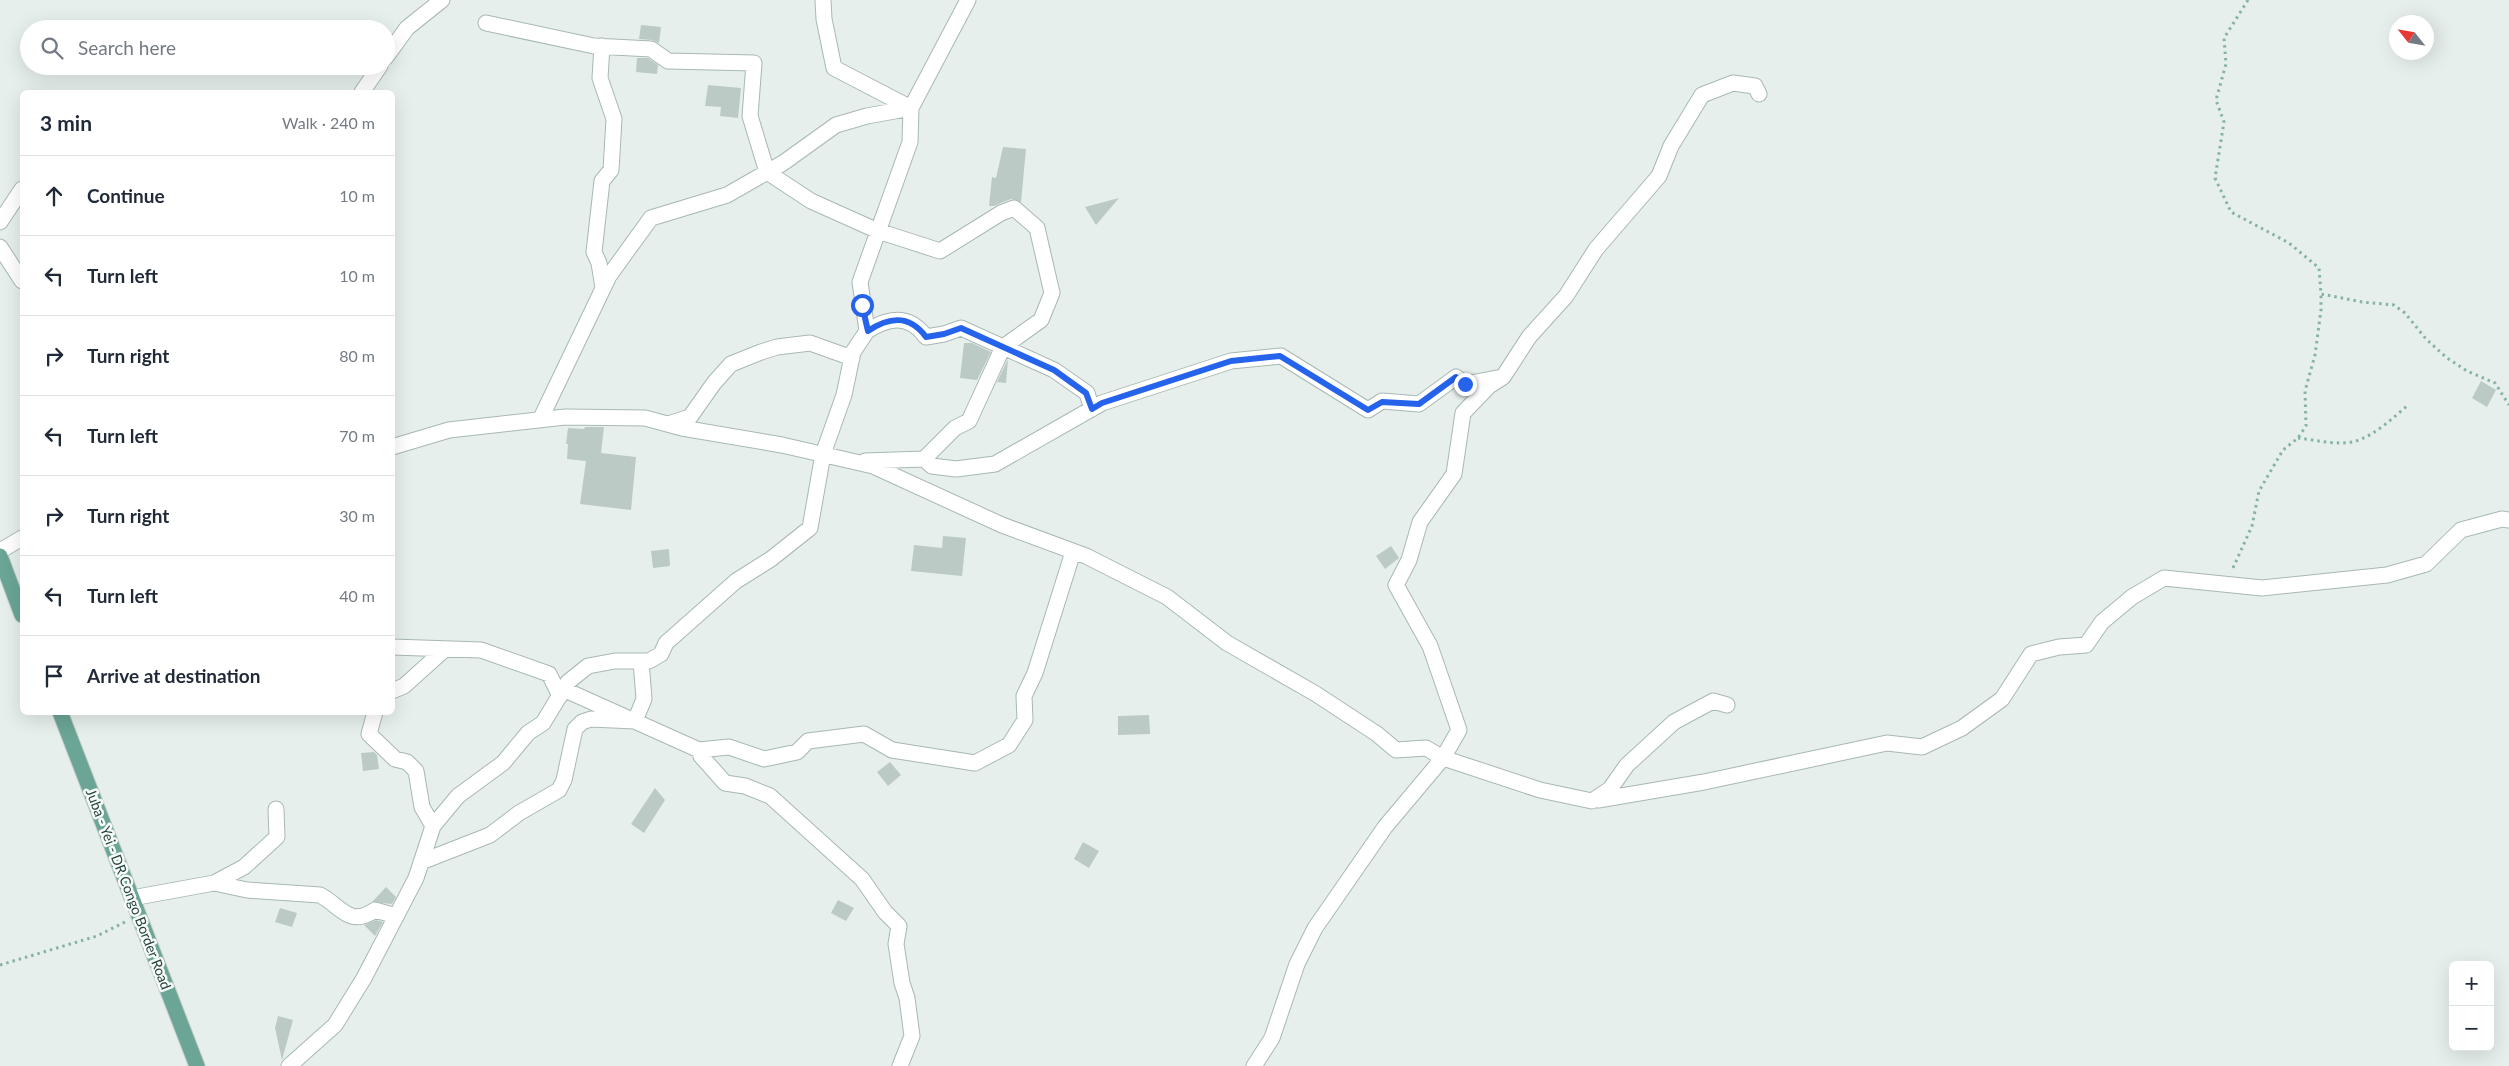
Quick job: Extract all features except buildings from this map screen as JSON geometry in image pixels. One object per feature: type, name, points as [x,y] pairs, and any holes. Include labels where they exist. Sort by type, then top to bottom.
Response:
[{"type":"main road","points":[[0,556],[20,610]]},
{"type":"main road","name":"Juba - Yei - DR Congo Border Road","points":[[61,715],[197,1066]]},
{"type":"street","points":[[395,45],[407,28],[442,0]]},
{"type":"street","points":[[823,0],[824,20],[834,68],[911,108]]},
{"type":"street","points":[[868,331],[860,282],[910,142],[911,108],[968,0]]},
{"type":"street","points":[[486,23],[602,46],[651,49],[668,61],[754,63],[750,116],[767,172],[811,200],[878,230],[940,251],[1001,213],[1014,208],[1038,228],[1052,293],[1041,320],[1003,347],[969,421],[955,428],[924,459]]},
{"type":"street","points":[[602,46],[600,78],[614,119],[612,170],[602,181],[594,252],[599,263],[603,288]]},
{"type":"street","points":[[363,90],[374,75]]},
{"type":"street","points":[[1254,1066],[1272,1038],[1297,964],[1315,928],[1386,827],[1443,758],[1459,730],[1430,646],[1396,585],[1408,560],[1420,522],[1454,474],[1463,413],[1488,386],[1503,377],[1529,336],[1566,296],[1596,249],[1659,176],[1671,146],[1702,95],[1734,83],[1755,86],[1759,94]]},
{"type":"street","points":[[540,420],[603,288],[651,218],[727,195],[767,172],[836,125],[867,116],[911,108]]},
{"type":"street","points":[[0,222],[20,192]]},
{"type":"street","points":[[0,247],[20,278]]},
{"type":"street","points":[[289,1066],[335,1025],[364,978],[416,878],[434,826],[458,796],[503,763],[528,733],[544,723],[568,682],[588,666],[615,661],[649,661],[661,654],[666,643],[736,581],[771,559],[810,528],[823,454],[844,395],[853,352],[868,331],[879,324],[896,318],[919,327],[926,337],[944,334],[961,328],[1054,370],[1074,382],[1086,393],[1092,409]]},
{"type":"street","points":[[667,424],[690,417],[714,383],[732,364],[760,352],[777,347],[810,344],[852,358]]},
{"type":"street","points":[[851,461],[924,459],[932,466],[956,469],[995,464],[1102,403],[1231,361],[1280,356],[1368,410],[1382,402],[1419,404],[1456,377],[1465,384],[1503,377]]},
{"type":"street","points":[[395,445],[449,430],[565,417],[645,418],[873,466],[1002,525],[1073,552],[1167,597],[1227,644],[1316,694],[1377,734],[1396,750],[1426,748],[1443,758],[1540,790],[1592,801],[1704,782],[1887,743],[1922,747],[1962,728],[2002,699],[2031,654],[2059,647],[2086,645],[2102,622],[2132,597],[2164,578],[2262,588],[2387,575],[2426,564],[2462,530],[2502,519],[2509,520]]},
{"type":"street","points":[[0,551],[20,539]]},
{"type":"street","points":[[395,647],[481,650],[549,674],[562,693],[635,721],[699,750],[729,747],[764,759],[797,752],[808,741],[864,734],[892,750],[975,763],[1009,745],[1025,720],[1024,696],[1035,674],[1073,552]]},
{"type":"street","points":[[395,690],[404,686],[444,650]]},
{"type":"street","points":[[635,721],[644,699],[641,661]]},
{"type":"street","points":[[1592,801],[1610,790],[1627,764],[1674,722],[1713,701],[1727,705]]},
{"type":"street","points":[[374,715],[369,734],[374,742],[395,759],[408,762],[416,771],[422,807],[434,826]]},
{"type":"street","points":[[421,862],[490,835],[519,813],[559,790],[564,780],[576,729],[582,722],[591,718],[635,721]]},
{"type":"street","points":[[699,750],[701,756],[725,783],[745,786],[770,796],[862,879],[885,912],[898,926],[896,944],[902,983],[907,998],[912,1036],[900,1066]]},
{"type":"street","points":[[132,898],[214,883],[244,867],[277,837],[276,810]]},
{"type":"street","points":[[214,883],[247,890],[320,895],[329,900],[340,911],[353,917],[367,916],[375,910],[396,916]]},
{"type":"path","points":[[2225,584],[2252,526],[2258,491],[2284,450],[2298,438],[2306,426],[2305,391],[2315,355],[2321,310],[2319,268],[2289,243],[2231,212],[2215,178],[2224,122],[2216,100],[2226,64],[2224,38],[2248,0]]},
{"type":"path","points":[[2321,294],[2362,302],[2394,305],[2405,313],[2426,339],[2448,358],[2467,371],[2495,383],[2509,405]]},
{"type":"path","points":[[2298,438],[2331,442],[2356,441],[2390,421],[2408,406]]},
{"type":"path","points":[[0,965],[97,936],[139,916]]},
{"type":"route","points":[[862,305],[868,331],[879,324],[896,318],[919,327],[926,337],[944,334],[961,328],[1054,370],[1074,382],[1086,393],[1092,409],[1102,403],[1231,361],[1280,356],[1368,410],[1382,402],[1419,404],[1456,377],[1465,384]]}]
